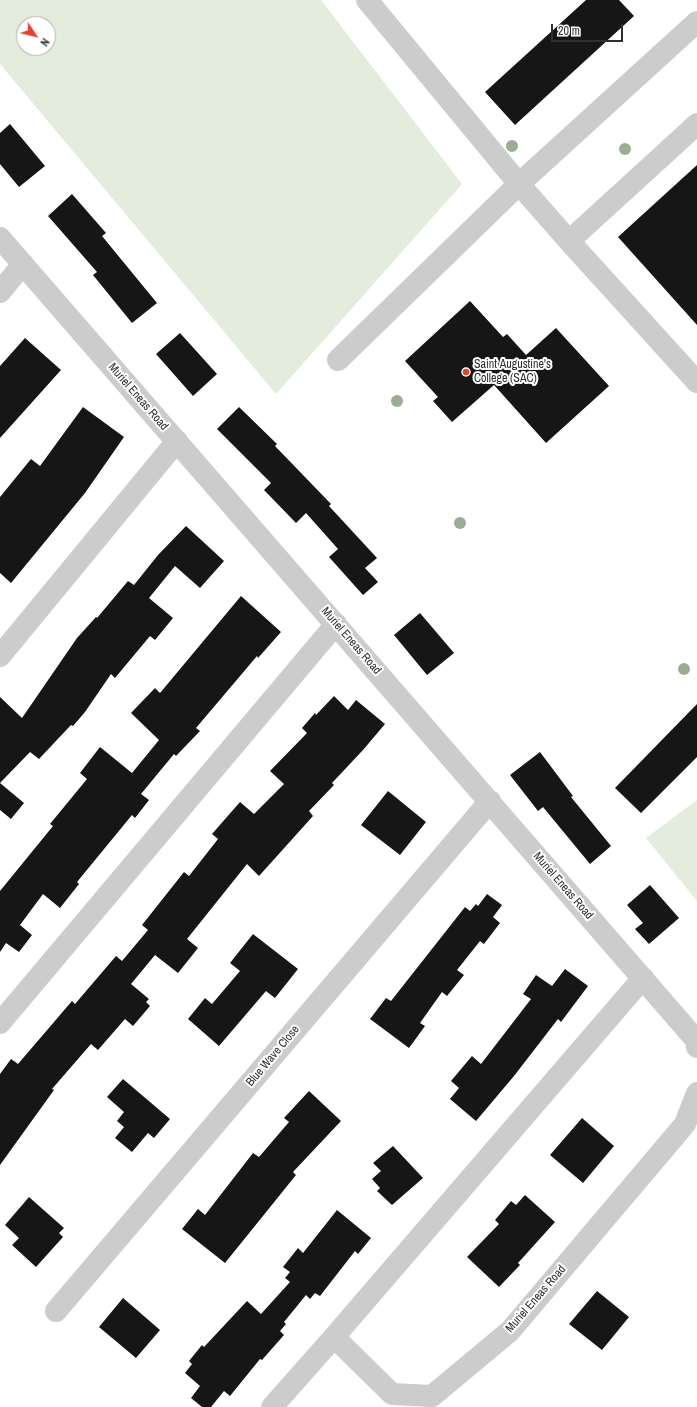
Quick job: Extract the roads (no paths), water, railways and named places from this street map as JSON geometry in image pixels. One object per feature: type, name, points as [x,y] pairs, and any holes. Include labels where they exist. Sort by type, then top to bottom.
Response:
[{"type":"street","points":[[368,0],[519,184],[697,382]]},
{"type":"street","points":[[338,360],[519,184],[697,22]]},
{"type":"street","points":[[569,241],[697,124]]},
{"type":"street","name":"Muriel Eneas Road","points":[[0,238],[643,978],[696,1040],[697,1047]]},
{"type":"street","points":[[0,292],[23,264]]},
{"type":"street","points":[[0,656],[177,441]]},
{"type":"street","points":[[0,1023],[336,624]]},
{"type":"street","name":"Blue Wave Close","points":[[56,1311],[490,801]]},
{"type":"street","points":[[272,1407],[643,978]]},
{"type":"street","name":"Muriel Eneas Road","points":[[334,1337],[392,1394],[432,1396],[510,1331],[685,1124],[697,1093]]},
{"type":"place","name":"Saint Augustine's College (SAC)","points":[[466,372]]}]
